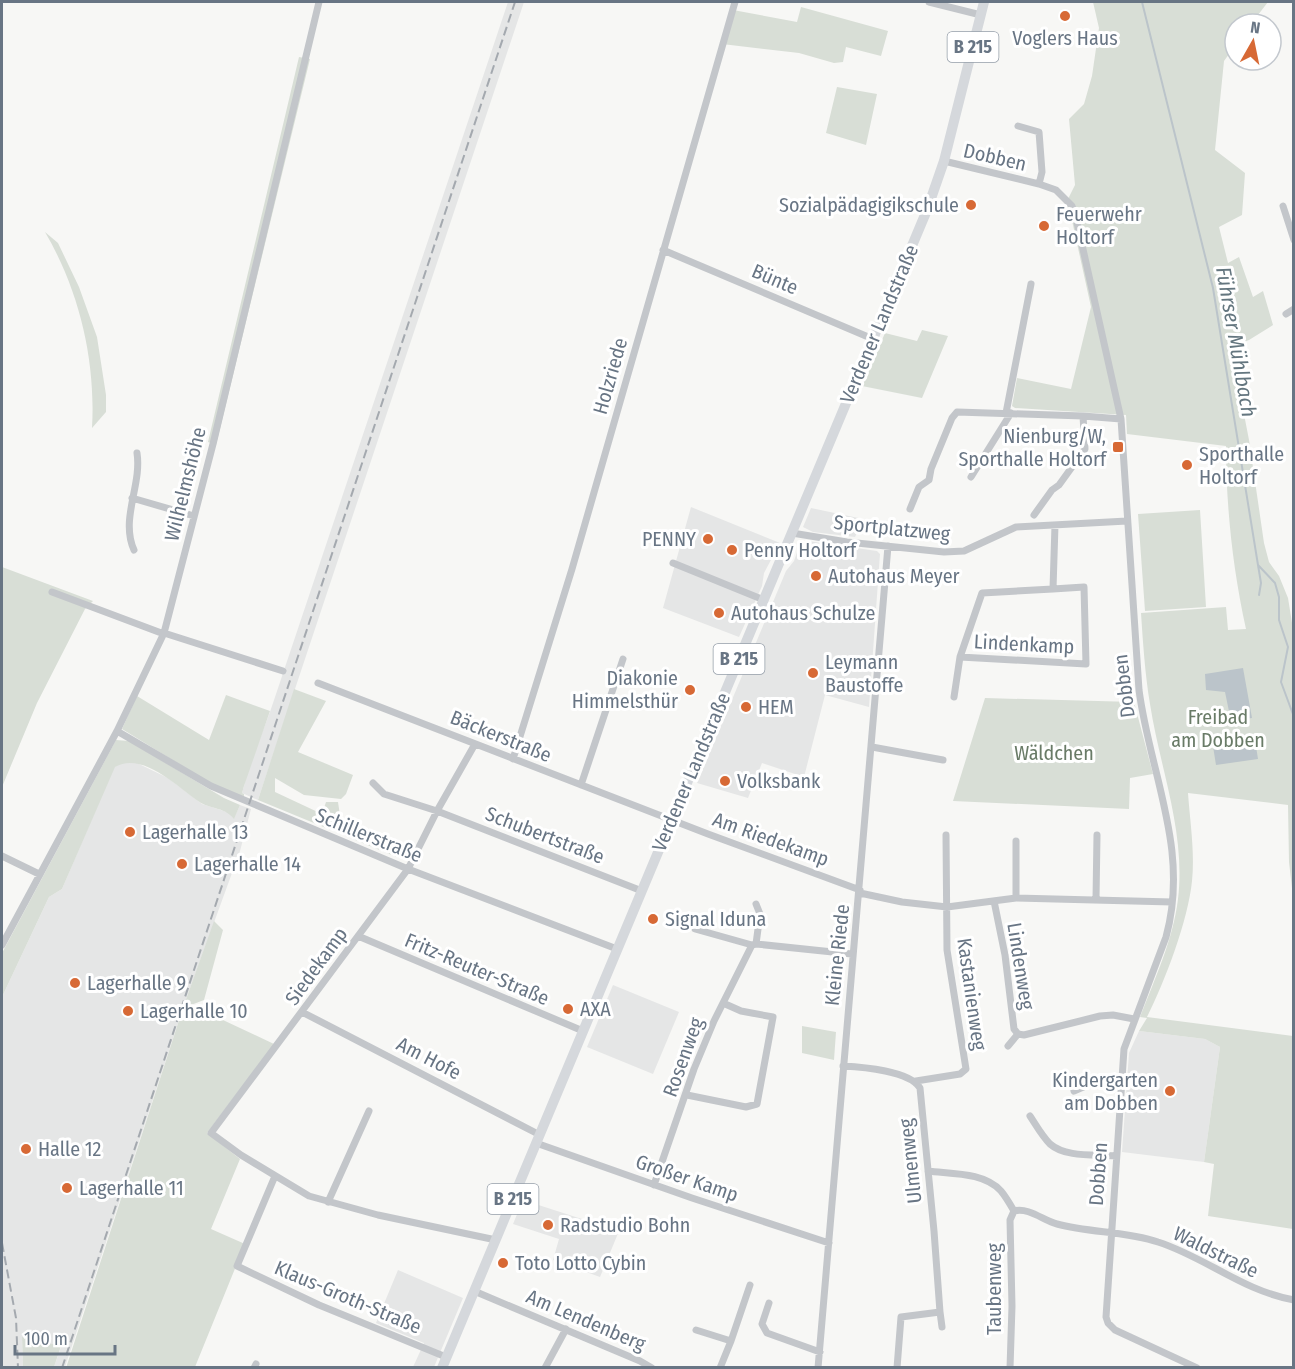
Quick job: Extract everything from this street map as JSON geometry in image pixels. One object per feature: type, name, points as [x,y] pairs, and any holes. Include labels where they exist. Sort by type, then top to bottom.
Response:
[{"type":"main road","name":"Verdener Landstraße","points":[[442,1368],[928,206],[944,161],[984,2]]},
{"type":"street","name":"Wilhelmshöhe","points":[[2,945],[3,936],[117,731],[164,634],[319,2]]},
{"type":"street","name":"Holzriede","points":[[513,759],[572,569],[735,2]]},
{"type":"street","points":[[929,2],[981,15]]},
{"type":"street","name":"Dobben","points":[[1018,126],[1039,132],[1042,172],[1039,184]]},
{"type":"street","name":"Dobben","points":[[944,161],[1039,184],[1056,190],[1072,206],[1121,419],[1126,521],[1140,697],[1171,835],[1174,871],[1170,922],[1166,937],[1124,1049],[1106,1309],[1108,1323],[1125,1335],[1197,1368]]},
{"type":"street","points":[[1283,206],[1293,240]]},
{"type":"street","name":"Bünte","points":[[663,250],[873,339]]},
{"type":"street","points":[[971,477],[1008,413],[1031,284]]},
{"type":"street","points":[[1286,314],[1293,309]]},
{"type":"street","points":[[910,509],[919,486],[929,480],[952,418],[957,412],[1121,419]]},
{"type":"street","points":[[1034,515],[1085,449],[1083,416]]},
{"type":"street","points":[[134,550],[128,538],[139,462],[137,453]]},
{"type":"street","points":[[132,498],[194,516]]},
{"type":"street","name":"Sportplatzweg","points":[[792,533],[944,552],[964,551],[1016,527],[1126,521]]},
{"type":"street","points":[[1053,589],[1054,525]]},
{"type":"street","name":"Kleine Riede","points":[[818,1368],[888,546]]},
{"type":"street","points":[[673,563],[764,600]]},
{"type":"street","name":"Lindenkamp","points":[[954,697],[960,657],[982,593],[1084,587],[1086,664],[960,657]]},
{"type":"street","points":[[52,591],[164,634],[283,671]]},
{"type":"street","points":[[581,785],[623,660]]},
{"type":"street","name":"Bäckerstraße","points":[[318,683],[671,819]]},
{"type":"street","name":"Schillerstraße","points":[[117,731],[211,786],[235,797],[409,869],[617,949]]},
{"type":"street","name":"Siedekamp","points":[[275,1176],[211,1133],[409,869],[437,811],[476,744]]},
{"type":"street","points":[[872,747],[943,760]]},
{"type":"street","points":[[373,783],[384,794],[437,811]]},
{"type":"street","name":"Schubertstraße","points":[[437,811],[642,891]]},
{"type":"street","name":"Am Riedekamp","points":[[671,819],[860,891],[902,902],[947,908],[1016,898],[1172,902]]},
{"type":"street","points":[[946,835],[947,908]]},
{"type":"street","points":[[1096,899],[1097,836]]},
{"type":"street","points":[[1016,841],[1016,898]]},
{"type":"street","points":[[2,856],[39,874]]},
{"type":"street","name":"Lindenweg","points":[[994,901],[1005,955],[1014,1029],[1018,1034]]},
{"type":"street","name":"Rosenweg","points":[[654,1185],[687,1095],[694,1069],[723,1002],[754,945],[760,914],[756,904]]},
{"type":"street","name":"Kastanienweg","points":[[916,1081],[960,1074],[966,1069],[947,950],[947,908]]},
{"type":"street","points":[[695,929],[754,945],[852,954]]},
{"type":"street","name":"Fritz-Reuter-Straße","points":[[358,936],[583,1031]]},
{"type":"street","points":[[687,1095],[746,1107],[757,1104],[773,1017],[741,1011],[723,1002]]},
{"type":"street","name":"Am Hofe","points":[[302,1012],[538,1139]]},
{"type":"street","points":[[1008,1046],[1018,1034],[1024,1035],[1100,1016],[1113,1015],[1134,1019]]},
{"type":"street","points":[[843,1066],[878,1070],[916,1081]]},
{"type":"street","name":"Ulmenweg","points":[[916,1081],[920,1088],[942,1327]]},
{"type":"street","points":[[1074,1091],[1088,1085],[1121,1086]]},
{"type":"street","points":[[328,1202],[369,1111]]},
{"type":"street","points":[[1030,1116],[1050,1143],[1059,1149],[1067,1152],[1116,1156]]},
{"type":"street","name":"Großer Kamp","points":[[538,1139],[654,1185],[829,1243]]},
{"type":"street","points":[[928,1171],[981,1178],[991,1182],[1001,1190],[1014,1211]]},
{"type":"street","points":[[275,1176],[309,1196],[328,1202],[496,1240]]},
{"type":"street","name":"Klaus-Groth-Straße","points":[[275,1176],[237,1266],[319,1305],[446,1357]]},
{"type":"street","name":"Waldstraße","points":[[1014,1211],[1025,1210],[1059,1225],[1156,1241],[1238,1282],[1276,1297],[1293,1300]]},
{"type":"street","name":"Taubenweg","points":[[1010,1368],[1012,1306],[1010,1220],[1014,1211]]},
{"type":"street","points":[[720,1368],[750,1285]]},
{"type":"street","name":"Am Lendenberg","points":[[474,1291],[652,1368]]},
{"type":"street","points":[[769,1303],[762,1324],[767,1333],[820,1352]]},
{"type":"street","points":[[897,1368],[901,1317],[940,1312]]},
{"type":"street","points":[[545,1368],[566,1329]]},
{"type":"street","points":[[696,1330],[731,1341]]},
{"type":"shaded area","points":[[508,2],[524,2],[258,800],[242,793],[249,768],[271,709]]},
{"type":"shaded area","points":[[691,507],[780,543],[764,573],[762,586],[739,637],[663,608]]},
{"type":"shaded area","points":[[811,508],[863,519],[855,537],[813,532],[803,527]]},
{"type":"shaded area","points":[[808,541],[877,551],[880,554],[869,707],[825,695],[804,777],[762,763],[748,798],[697,783],[786,571],[794,561],[800,543]]},
{"type":"shaded area","points":[[1243,668],[1252,718],[1231,721],[1225,692],[1206,690],[1205,674]]},
{"type":"shaded area","points":[[1254,734],[1258,759],[1216,765],[1212,740]]},
{"type":"shaded area","points":[[124,762],[137,763],[168,778],[202,804],[230,813],[234,818],[240,805],[251,809],[240,851],[184,1005],[65,1367],[54,1367],[61,1347],[22,1338],[23,1367],[2,1367],[2,997],[49,897],[62,889],[114,767]]},
{"type":"shaded area","points":[[613,985],[679,1012],[653,1074],[587,1047]]},
{"type":"shaded area","name":"Kindergarten am Dobben","points":[[1139,1031],[1205,1039],[1220,1047],[1204,1162],[1122,1152],[1129,1053]]},
{"type":"shaded area","points":[[523,1200],[619,1231],[600,1277],[553,1260],[559,1239],[513,1224]]},
{"type":"shaded area","points":[[398,1270],[463,1298],[434,1367],[413,1367],[424,1343],[376,1323]]},
{"type":"green space","name":"Freibad am Dobben","points":[[1093,2],[1268,2],[1260,12],[1223,12],[1223,71],[1215,150],[1245,173],[1242,215],[1219,227],[1228,263],[1239,257],[1253,297],[1263,291],[1273,325],[1249,340],[1231,347],[1249,440],[1264,543],[1269,562],[1279,576],[1288,598],[1293,629],[1293,897],[1289,862],[1288,805],[1188,793],[1193,859],[1190,897],[1175,951],[1147,1017],[1293,1036],[1293,1229],[1208,1216],[1214,1164],[1204,1162],[1220,1047],[1205,1039],[1139,1031],[1147,1018],[1140,1017],[1163,959],[1176,914],[1180,874],[1171,801],[1148,693],[1141,613],[1226,607],[1228,630],[1246,629],[1231,538],[1226,446],[1127,434],[1126,415],[1012,406],[1017,378],[1071,389],[1091,307],[1071,216],[1065,205],[1075,185],[1069,119],[1084,104],[1092,76],[1099,28]]},
{"type":"green space","points":[[801,7],[888,31],[881,56],[846,47],[843,62],[834,63],[799,53],[722,44],[733,10],[797,22]]},
{"type":"green space","points":[[299,57],[310,59],[216,445],[208,442]]},
{"type":"green space","points":[[837,87],[877,94],[866,145],[826,133]]},
{"type":"green space","points":[[45,232],[58,243],[79,287],[97,337],[106,395],[106,412],[92,428],[91,377],[83,326],[67,278]]},
{"type":"green space","points":[[922,330],[948,336],[922,398],[862,386],[885,333],[917,341]]},
{"type":"green space","points":[[1200,510],[1206,607],[1145,611],[1138,514]]},
{"type":"green space","points":[[2,567],[93,601],[85,609],[37,703],[2,787]]},
{"type":"green space","points":[[294,689],[326,701],[298,752],[353,775],[346,794],[341,799],[304,795],[275,778],[275,792],[322,814],[326,802],[338,802],[341,822],[400,854],[399,858],[258,800]]},
{"type":"green space","points":[[226,695],[270,711],[244,786],[242,793],[244,797],[215,786],[122,729],[137,696],[209,740]]},
{"type":"green space","name":"Wäldchen","points":[[985,698],[1134,702],[1153,774],[1130,778],[1129,809],[953,801]]},
{"type":"green space","points":[[116,740],[129,741],[224,798],[240,805],[234,819],[223,811],[201,803],[148,767],[126,763],[115,767],[62,889],[49,897],[2,997],[2,953]]},
{"type":"green space","points":[[214,921],[223,930],[204,1000],[191,1005],[274,1044],[207,1133],[240,1159],[211,1229],[245,1244],[195,1367],[66,1368],[184,1005]]},
{"type":"green space","points":[[802,1026],[836,1032],[834,1060],[802,1053]]},
{"type":"green space","points":[[22,1337],[61,1346],[54,1367],[23,1367]]},
{"type":"waterway","name":"Führser Mühlbach","points":[[1142,2],[1213,288],[1258,565],[1275,583],[1279,597],[1279,620],[1288,647],[1281,682],[1294,717]]},
{"type":"waterway","points":[[1258,565],[1261,583],[1259,595]]},
{"type":"railway","points":[[62,1368],[515,2]]},
{"type":"railway","points":[[2,1243],[16,1318],[18,1368]]},
{"type":"place","name":"Voglers Haus","points":[[1065,16]]},
{"type":"place","name":"Sozialpädagigikschule","points":[[971,205]]},
{"type":"place","name":"Feuerwehr Holtorf","points":[[1044,226]]},
{"type":"place","name":"Nienburg/W, Sporthalle Holtorf","points":[[1118,447]]},
{"type":"place","name":"Sporthalle Holtorf","points":[[1187,465]]},
{"type":"place","name":"PENNY","points":[[708,539]]},
{"type":"place","name":"Penny Holtorf","points":[[732,550]]},
{"type":"place","name":"Autohaus Meyer","points":[[816,576]]},
{"type":"place","name":"Autohaus Schulze","points":[[719,613]]},
{"type":"place","name":"Leymann Baustoffe","points":[[813,673]]},
{"type":"place","name":"Diakonie Himmelsthür","points":[[690,690]]},
{"type":"place","name":"HEM","points":[[746,707]]},
{"type":"place","name":"Volksbank","points":[[725,781]]},
{"type":"place","name":"Lagerhalle 13","points":[[130,832]]},
{"type":"place","name":"Lagerhalle 14","points":[[182,864]]},
{"type":"place","name":"Signal Iduna","points":[[653,919]]},
{"type":"place","name":"Lagerhalle 9","points":[[75,983]]},
{"type":"place","name":"AXA","points":[[568,1009]]},
{"type":"place","name":"Lagerhalle 10","points":[[128,1011]]},
{"type":"place","name":"Kindergarten am Dobben","points":[[1170,1091]]},
{"type":"place","name":"Halle 12","points":[[26,1149]]},
{"type":"place","name":"Lagerhalle 11","points":[[67,1188]]},
{"type":"place","name":"Radstudio Bohn","points":[[548,1225]]},
{"type":"place","name":"Toto Lotto Cybin","points":[[503,1263]]}]
